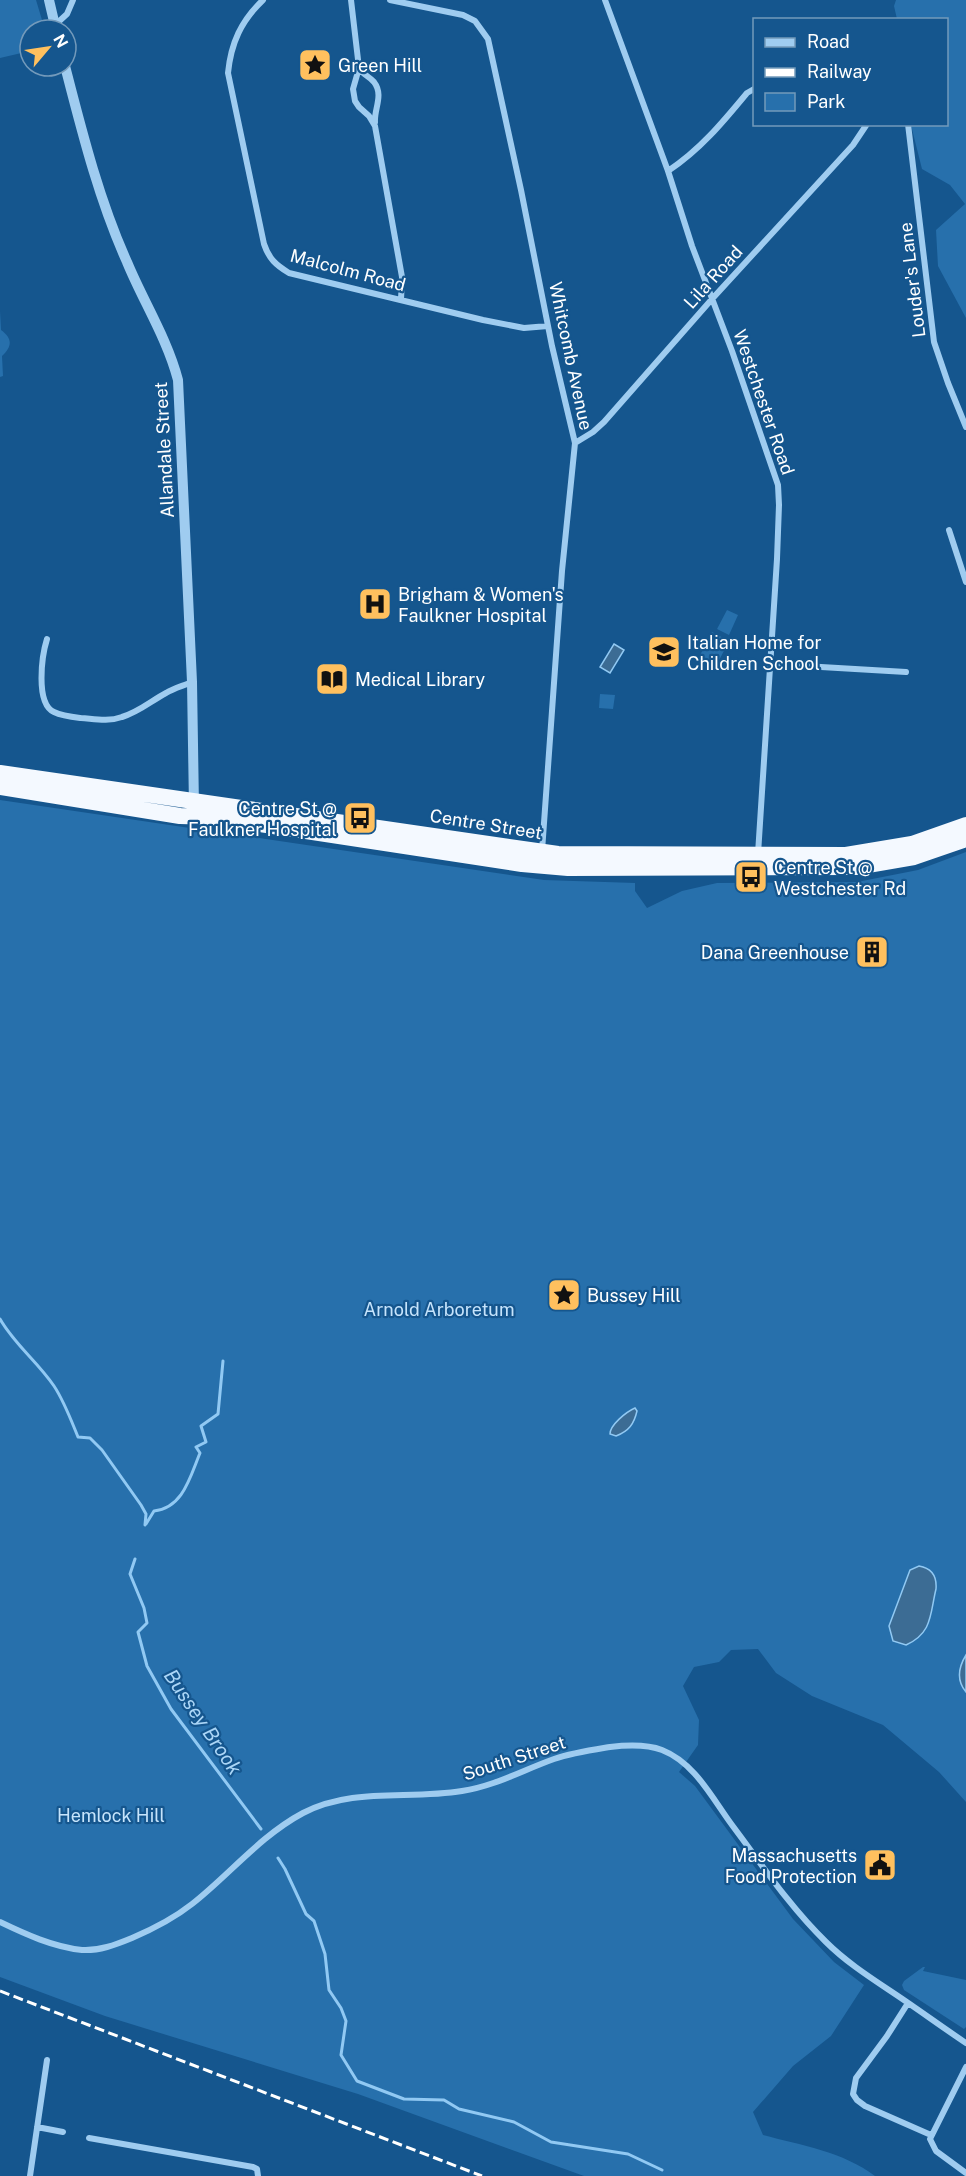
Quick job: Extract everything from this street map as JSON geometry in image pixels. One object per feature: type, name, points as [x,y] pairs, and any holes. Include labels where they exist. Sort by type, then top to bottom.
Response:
[{"type":"highway","name":"Centre Street","points":[[0,773],[194,809],[214,817],[542,860],[603,856],[870,866],[918,856],[966,839]]},
{"type":"highway","name":"Centre Street","points":[[0,787],[111,806],[194,809]]},
{"type":"highway","name":"Centre Street","points":[[758,862],[877,852],[927,840],[966,825]]},
{"type":"street","points":[[49,0],[54,18]]},
{"type":"street","points":[[64,18],[73,0]]},
{"type":"street","name":"Malcolm Road","points":[[263,0],[244,21],[235,36],[228,73],[268,255],[274,264],[289,273],[524,328],[548,326]]},
{"type":"street","points":[[351,0],[360,68],[363,75],[374,82],[378,89],[375,126],[401,267],[401,300]]},
{"type":"street","name":"Whitcomb Avenue","points":[[390,0],[463,15],[475,21],[488,39],[575,443],[561,581],[542,860]]},
{"type":"street","name":"Westchester Road","points":[[605,0],[668,171],[692,246],[778,485],[777,559],[758,862]]},
{"type":"street","points":[[360,68],[353,89],[355,101],[375,126]]},
{"type":"street","name":"Allandale Street","points":[[68,78],[97,182],[112,225],[126,262],[172,358],[178,380],[192,682],[194,809]]},
{"type":"street","points":[[668,171],[690,157],[753,89]]},
{"type":"street","name":"Lila Road","points":[[575,443],[604,422],[712,299],[853,145],[866,126]]},
{"type":"street","name":"Louder's Lane","points":[[908,126],[934,342],[966,427]]},
{"type":"street","points":[[949,530],[966,582]]},
{"type":"street","points":[[47,639],[43,656],[42,696],[54,712],[94,719],[121,718],[143,708],[167,692],[192,682]]},
{"type":"street","points":[[770,664],[906,672]]},
{"type":"street","name":"South Street","points":[[0,1922],[32,1936],[68,1947],[92,1950],[108,1947],[144,1933],[174,1917],[193,1904],[279,1829],[323,1804],[352,1797],[445,1794],[463,1791],[502,1780],[570,1755],[615,1747],[648,1747],[675,1757],[699,1779],[792,1905],[827,1943],[859,1969],[966,2043]]},
{"type":"street","points":[[908,2003],[856,2078],[853,2094],[865,2106],[931,2135]]},
{"type":"street","points":[[30,2176],[47,2060]]},
{"type":"street","points":[[966,2067],[931,2135],[931,2144],[936,2151],[966,2173]]},
{"type":"street","points":[[37,2127],[63,2132]]},
{"type":"street","points":[[89,2138],[252,2166],[257,2169],[258,2176]]},
{"type":"green space","points":[[0,0],[36,0],[41,18],[18,18],[18,54],[0,58]]},
{"type":"green space","points":[[896,0],[966,0],[966,318],[938,266],[936,230],[965,204],[950,185],[922,169],[911,126],[948,126],[948,18],[897,18],[894,6]]},
{"type":"green space","points":[[0,311],[1,330],[10,342],[2,356],[3,376],[0,377]]},
{"type":"green space","points":[[727,610],[738,615],[729,635],[717,629]]},
{"type":"green space","points":[[712,632],[729,641],[714,670],[697,661]]},
{"type":"green space","points":[[600,694],[615,695],[613,709],[599,708]]},
{"type":"green space","name":"Arnold Arboretum","points":[[0,800],[544,880],[635,883],[635,891],[647,908],[682,891],[717,883],[857,882],[918,870],[966,852],[966,1802],[939,1772],[883,1725],[812,1696],[776,1673],[758,1649],[731,1650],[719,1662],[694,1667],[683,1686],[699,1720],[698,1745],[679,1772],[695,1786],[793,1919],[834,1962],[864,1985],[831,2036],[793,2066],[753,2112],[763,2135],[836,2155],[875,2176],[584,2176],[358,2094],[105,2016],[0,1977]]},
{"type":"green space","points":[[925,1967],[923,1971],[966,1980],[966,2027],[964,2029],[904,1990],[902,1985],[904,1981]]},
{"type":"shaded area","points":[[614,644],[624,650],[610,673],[600,667]]},
{"type":"shaded area","points":[[635,1408],[636,1416],[628,1429],[616,1436],[610,1434],[619,1419]]},
{"type":"shaded area","points":[[919,1566],[932,1573],[936,1589],[926,1628],[921,1635],[906,1645],[893,1641],[889,1626],[910,1570]]},
{"type":"shaded area","points":[[966,1655],[966,1692],[959,1674]]},
{"type":"waterway","name":"Bussey Brook","points":[[0,1319],[12,1337],[54,1386],[78,1437],[90,1438],[102,1450],[141,1505],[146,1514],[145,1525]]},
{"type":"waterway","points":[[146,1524],[154,1511],[164,1509],[179,1498],[189,1481],[200,1453],[196,1447],[206,1442],[201,1426],[218,1414],[223,1361]]},
{"type":"waterway","name":"Bussey Brook","points":[[135,1559],[130,1574],[144,1608],[147,1623],[138,1632],[147,1666],[171,1709],[261,1829]]},
{"type":"waterway","name":"Bussey Brook","points":[[278,1858],[306,1914],[314,1921],[325,1954],[329,1990],[341,2008],[346,2021],[341,2055],[357,2081],[404,2099],[444,2100],[459,2109],[514,2122],[551,2142],[628,2154],[662,2170]]},
{"type":"railway","points":[[0,1991],[482,2176]]},
{"type":"place","name":"Green Hill","points":[[315,65]]},
{"type":"place","name":"Brigham & Women's Faulkner Hospital","points":[[375,604]]},
{"type":"place","name":"Italian Home for Children School","points":[[664,652]]},
{"type":"place","name":"Medical Library","points":[[332,679]]},
{"type":"place","name":"Centre St @ Faulkner Hospital","points":[[360,818]]},
{"type":"place","name":"Centre St @ Westchester Rd","points":[[751,877]]},
{"type":"place","name":"Dana Greenhouse","points":[[872,952]]},
{"type":"place","name":"Bussey Hill","points":[[564,1295]]},
{"type":"place","name":"Massachusetts Food Protection","points":[[880,1865]]},
{"type":"park label","name":"Hemlock Hill","points":[[111,1815]]}]
